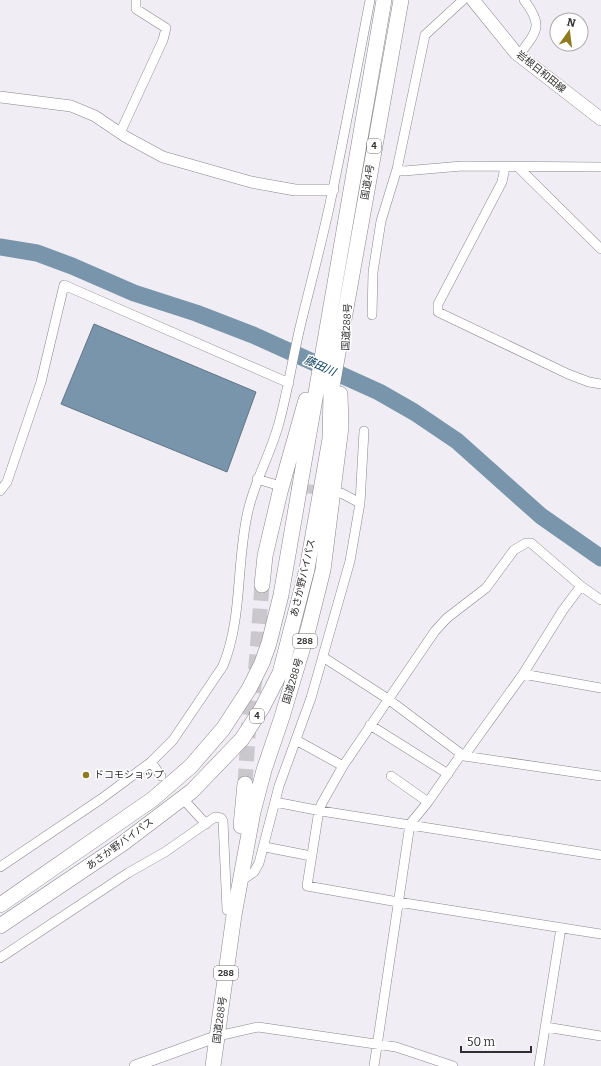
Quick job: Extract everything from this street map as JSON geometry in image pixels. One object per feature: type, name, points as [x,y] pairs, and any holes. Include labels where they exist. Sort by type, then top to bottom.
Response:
[{"type":"highway","name":"国道4号","points":[[336,281],[384,0]]},
{"type":"highway","name":"国道4号","points":[[348,293],[401,0]]},
{"type":"highway","name":"国道288号","points":[[262,585],[265,556],[280,492],[303,412],[324,389],[333,338],[336,281]]},
{"type":"highway","name":"国道288号","points":[[203,1066],[214,1039],[253,812],[264,770],[282,717],[308,630],[323,570],[341,427],[324,389],[333,338],[348,293]]},
{"type":"highway","name":"あさか野バイパス","points":[[0,905],[112,829],[164,790],[191,766],[223,729],[249,689],[262,664],[269,643],[281,595],[324,389]]},
{"type":"highway","name":"あさか野バイパス","points":[[0,926],[122,844],[192,791],[242,740],[262,708],[280,673],[307,569],[330,439],[324,389]]},
{"type":"highway","name":"国道288号","points":[[213,1066],[214,1039],[227,910],[240,838],[245,784]]},
{"type":"main road","name":"岩根日和田線","points":[[473,0],[519,55],[601,119]]},
{"type":"street","points":[[120,132],[163,40],[166,28],[136,9],[136,0]]},
{"type":"street","points":[[0,868],[102,799],[151,762],[173,740],[223,666],[228,654],[236,616],[244,532],[249,505],[257,479],[279,425],[301,322],[333,190],[370,0]]},
{"type":"street","points":[[372,315],[374,272],[381,221],[397,169],[425,35],[463,0]]},
{"type":"street","points":[[519,55],[532,38],[536,25],[535,14],[524,0]]},
{"type":"street","points":[[0,97],[71,106],[95,116],[163,157],[251,182],[295,190],[333,190]]},
{"type":"street","points":[[397,169],[404,171],[462,166],[601,167]]},
{"type":"street","points":[[505,167],[502,182],[438,304],[438,312],[568,374],[589,382],[601,384]]},
{"type":"street","points":[[518,167],[601,249]]},
{"type":"street","points":[[0,491],[7,482],[35,404],[64,285],[290,379]]},
{"type":"street","points":[[241,881],[254,872],[265,848],[275,802],[323,656],[350,561],[360,503],[364,431]]},
{"type":"street","points":[[257,479],[277,485]]},
{"type":"street","points":[[341,493],[360,503]]},
{"type":"street","points":[[601,600],[581,586],[531,543],[526,543],[514,550],[486,588],[447,618],[435,631],[343,766],[319,810],[307,886],[601,934]]},
{"type":"street","points":[[464,756],[523,674],[563,610],[581,586]]},
{"type":"street","points":[[323,656],[388,698],[464,756]]},
{"type":"street","points":[[523,674],[601,688]]},
{"type":"street","points":[[370,725],[448,774]]},
{"type":"street","points":[[296,740],[343,766]]},
{"type":"street","points":[[374,1066],[410,824],[428,802],[460,756],[601,776]]},
{"type":"street","points":[[151,762],[161,776]]},
{"type":"street","points":[[391,776],[428,802]]},
{"type":"street","points":[[184,800],[206,824]]},
{"type":"street","points":[[275,802],[601,855]]},
{"type":"street","points":[[0,958],[128,873],[165,852],[215,817],[221,818],[223,821],[227,910]]},
{"type":"street","points":[[265,848],[311,856]]},
{"type":"street","points":[[539,1066],[561,928]]},
{"type":"street","points":[[135,1066],[214,1039],[258,1027],[396,1047],[453,1066]]},
{"type":"street","points":[[546,1027],[601,1036]]},
{"type":"water","points":[[94,324],[256,392],[227,472],[61,404]]},
{"type":"waterway","name":"藤田川","points":[[0,247],[37,253],[72,266],[134,293],[196,313],[253,335],[379,392],[414,412],[457,441],[541,516],[601,558]]},
{"type":"tunnel","points":[[278,485],[325,491]]},
{"type":"tunnel","points":[[245,784],[249,721],[255,679],[262,585]]},
{"type":"place","name":"ドコモショップ","points":[[86,775]]}]
